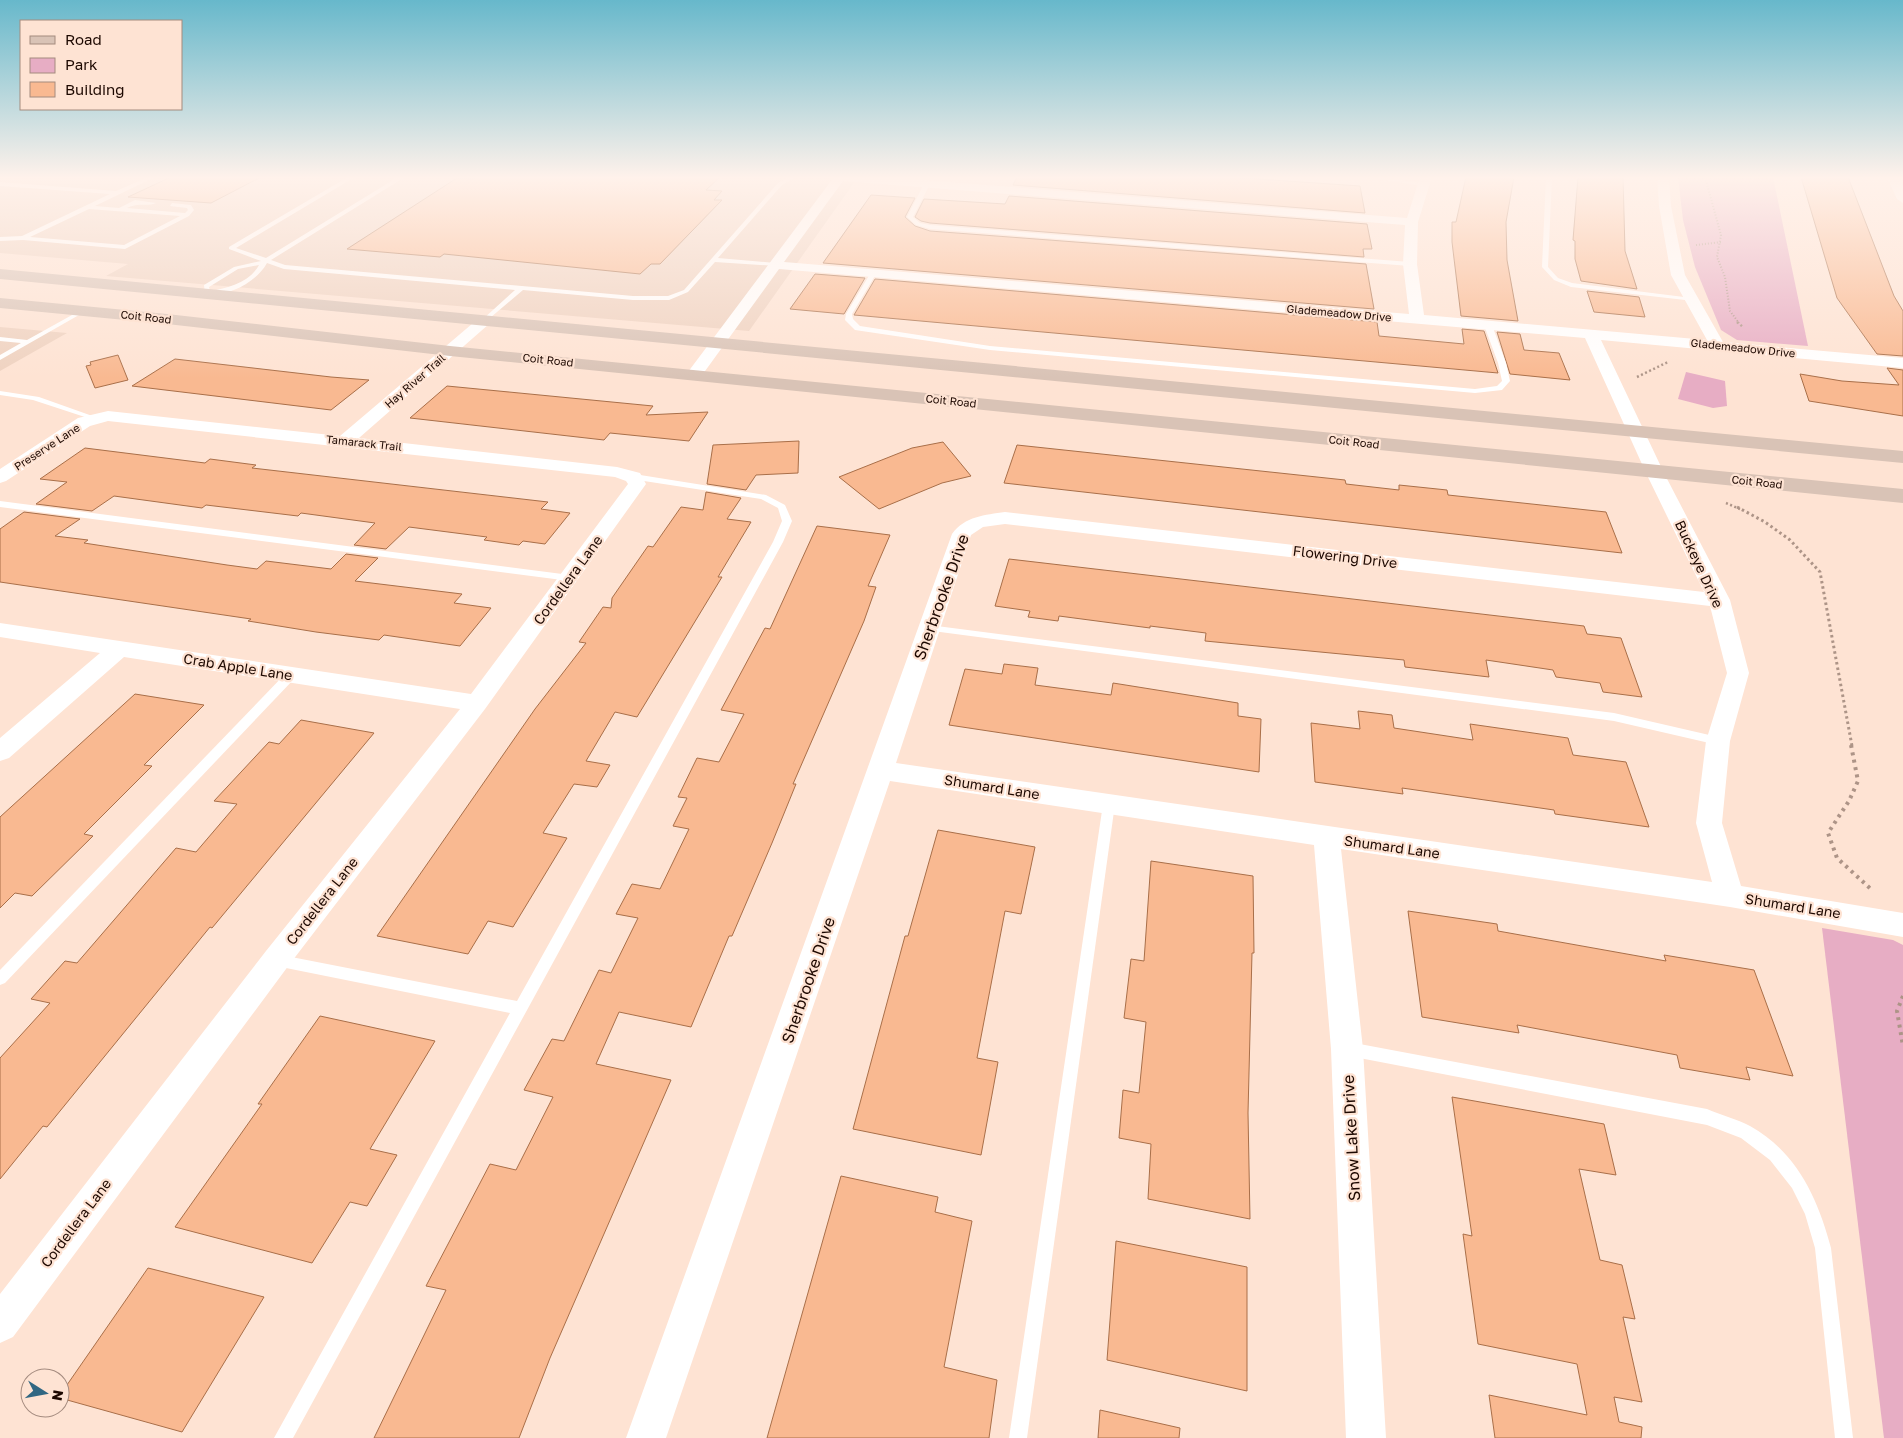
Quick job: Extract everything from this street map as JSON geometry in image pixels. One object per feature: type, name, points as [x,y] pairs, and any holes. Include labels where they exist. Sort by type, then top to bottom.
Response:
[{"type":"main road","points":[[0,274],[1903,457]]},
{"type":"main road","points":[[167,319],[207,294]]},
{"type":"main road","name":"Coit Road","points":[[0,303],[694,375],[1903,496]]},
{"type":"street","points":[[694,375],[790,244]]},
{"type":"street","points":[[1411,244],[1410,264],[1417,320]]},
{"type":"street","points":[[1672,244],[1678,276],[1717,345]]},
{"type":"street","name":"Glademeadow Drive","points":[[775,265],[1488,325],[1903,363]]},
{"type":"street","name":"Hay River Trail","points":[[346,441],[484,321]]},
{"type":"street","name":"Buckeye Drive","points":[[1591,334],[1655,472],[1719,600],[1738,673],[1718,740],[1709,824],[1730,896]]},
{"type":"street","name":"Tamarack Trail","points":[[94,418],[113,416],[346,441],[617,472],[634,477]]},
{"type":"street","name":"Preserve Lane","points":[[0,477],[84,422],[94,418]]},
{"type":"street","name":"Cordellera Lane","points":[[0,1324],[276,960],[477,703],[637,486],[634,477]]},
{"type":"street","name":"Flowering Drive","points":[[973,524],[1005,518],[1719,600]]},
{"type":"street","name":"Sherbrooke Drive","points":[[646,1438],[882,770],[962,534],[973,524]]},
{"type":"street","name":"Crab Apple Lane","points":[[0,630],[290,676],[477,703]]},
{"type":"street","points":[[0,752],[120,648]]},
{"type":"street","name":"Shumard Lane","points":[[882,770],[1327,838],[1730,896],[1903,925]]},
{"type":"street","name":"Snow Lake Drive","points":[[1327,838],[1347,1049],[1366,1438]]},
{"type":"lane","points":[[84,244],[124,248],[131,244]]},
{"type":"lane","points":[[238,244],[231,248],[264,262],[284,267],[633,298],[669,298],[686,291],[728,244]]},
{"type":"lane","points":[[264,262],[261,271],[232,289],[207,294],[206,286],[236,268],[264,262],[293,244]]},
{"type":"lane","points":[[1155,244],[1410,264]]},
{"type":"lane","points":[[1546,244],[1545,267],[1550,274],[1564,283],[1582,288],[1692,300]]},
{"type":"lane","points":[[714,260],[775,265]]},
{"type":"lane","points":[[872,274],[849,314],[849,320],[858,328],[990,348],[1475,392],[1498,388],[1506,381],[1502,363],[1488,325]]},
{"type":"lane","points":[[484,321],[520,289]]},
{"type":"lane","points":[[0,358],[83,311]]},
{"type":"lane","points":[[0,339],[28,342]]},
{"type":"lane","points":[[0,392],[34,396],[69,412],[94,418]]},
{"type":"lane","points":[[283,1438],[778,542],[787,521],[782,507],[763,497],[634,477]]},
{"type":"lane","points":[[0,504],[570,578]]},
{"type":"lane","points":[[929,628],[1614,717],[1718,740]]},
{"type":"lane","points":[[0,979],[290,676]]},
{"type":"lane","points":[[1018,1438],[1108,804]]},
{"type":"lane","points":[[276,960],[520,1008]]},
{"type":"lane","points":[[1347,1049],[1707,1117],[1747,1133],[1768,1148],[1795,1177],[1816,1219],[1823,1248],[1844,1438]]},
{"type":"path","points":[[1695,245],[1703,244]]},
{"type":"path","points":[[1721,244],[1717,257],[1726,278],[1727,302],[1732,318],[1747,330]]},
{"type":"path","points":[[1637,377],[1672,360]]},
{"type":"path","points":[[1725,502],[1768,525],[1812,560],[1820,572],[1858,781],[1849,801],[1828,833],[1837,858],[1878,896]]},
{"type":"path","points":[[1903,996],[1897,1011],[1903,1046]]},
{"type":"shaded area","points":[[0,244],[811,244],[749,331],[106,276],[128,264],[0,253]]},
{"type":"shaded area","points":[[0,327],[67,333],[0,371]]},
{"type":"green space","points":[[1689,244],[1787,244],[1808,346],[1737,340],[1721,330],[1695,267]]},
{"type":"green space","points":[[1686,372],[1725,381],[1727,406],[1713,408],[1678,399]]},
{"type":"green space","points":[[1822,928],[1893,940],[1903,945],[1903,1438],[1884,1438]]},
{"type":"building","points":[[355,244],[679,244],[660,264],[651,264],[640,274],[444,254],[440,257],[347,249]]},
{"type":"building","points":[[836,244],[1103,244],[1366,264],[1374,309],[823,263]]},
{"type":"building","points":[[1199,244],[1371,244],[1372,249],[1363,249],[1364,257]]},
{"type":"building","points":[[1452,244],[1507,244],[1507,260],[1518,321],[1461,316]]},
{"type":"building","points":[[1575,244],[1625,244],[1625,251],[1637,289],[1581,281],[1575,259]]},
{"type":"building","points":[[1821,244],[1874,244],[1894,296],[1903,311],[1903,356],[1877,354],[1837,298]]},
{"type":"building","points":[[815,274],[865,278],[844,314],[790,309]]},
{"type":"building","points":[[875,279],[1377,322],[1379,336],[1464,344],[1462,329],[1484,331],[1498,373],[854,315]]},
{"type":"building","points":[[1587,291],[1639,297],[1645,317],[1594,312]]},
{"type":"building","points":[[1497,332],[1520,334],[1524,350],[1559,353],[1570,380],[1510,374]]},
{"type":"building","points":[[118,355],[128,380],[95,388],[86,366],[91,365],[90,362]]},
{"type":"building","points":[[175,359],[369,380],[331,410],[132,386]]},
{"type":"building","points":[[1887,368],[1903,370],[1903,416],[1809,401],[1800,374],[1842,381],[1899,385]]},
{"type":"building","points":[[447,386],[653,406],[646,415],[708,412],[689,441],[610,433],[604,440],[410,418]]},
{"type":"building","points":[[799,441],[798,473],[756,475],[746,490],[707,484],[713,445]]},
{"type":"building","points":[[943,442],[971,476],[942,483],[879,509],[839,477],[912,448]]},
{"type":"building","points":[[1017,445],[1345,480],[1346,484],[1399,490],[1399,485],[1447,490],[1448,495],[1606,512],[1622,553],[1004,483]]},
{"type":"building","points":[[85,448],[205,463],[210,459],[256,465],[252,468],[548,502],[541,509],[570,513],[545,544],[523,541],[519,545],[484,540],[487,537],[409,527],[386,549],[354,545],[375,523],[301,513],[298,516],[206,505],[202,508],[114,496],[92,511],[36,504],[67,482],[40,479]]},
{"type":"building","points":[[706,492],[741,498],[727,519],[751,522],[718,577],[722,577],[637,717],[615,712],[586,761],[610,765],[597,787],[574,784],[543,833],[567,838],[513,927],[488,921],[468,954],[377,936],[535,709],[586,643],[579,642],[603,607],[611,608],[612,598],[648,546],[653,547],[681,507],[703,510]]},
{"type":"building","points":[[24,512],[80,519],[55,536],[88,540],[84,543],[257,569],[266,561],[331,569],[346,554],[378,558],[355,581],[462,594],[454,603],[491,608],[460,646],[384,635],[379,640],[316,632],[248,621],[251,619],[0,582],[0,529]]},
{"type":"building","points":[[817,526],[890,535],[868,586],[876,587],[864,621],[793,784],[796,784],[772,843],[732,936],[729,936],[691,1027],[619,1012],[596,1064],[671,1080],[550,1358],[519,1438],[374,1438],[446,1290],[426,1286],[490,1164],[516,1170],[553,1097],[524,1090],[552,1039],[564,1041],[599,970],[611,973],[638,918],[616,914],[632,884],[660,889],[689,829],[673,826],[687,798],[678,797],[697,758],[719,762],[744,714],[721,710],[765,628],[770,629]]},
{"type":"building","points":[[1009,559],[1584,626],[1587,634],[1621,638],[1642,697],[1603,692],[1600,683],[1556,677],[1553,670],[1486,660],[1489,677],[1405,667],[1404,660],[1205,641],[1206,633],[1059,616],[1058,621],[1028,617],[1030,611],[995,606]]},
{"type":"building","points":[[1004,664],[1038,668],[1035,685],[1111,695],[1113,683],[1238,703],[1238,716],[1261,719],[1259,772],[949,725],[965,669],[1002,674]]},
{"type":"building","points":[[135,694],[204,705],[144,765],[152,766],[84,834],[93,836],[32,896],[15,893],[0,908],[0,817]]},
{"type":"building","points":[[1358,711],[1392,715],[1394,728],[1473,740],[1470,724],[1568,738],[1573,755],[1626,762],[1649,827],[1555,814],[1554,810],[1402,788],[1403,794],[1315,782],[1311,723],[1360,729]]},
{"type":"building","points":[[301,720],[374,733],[212,928],[210,927],[47,1127],[43,1126],[0,1179],[0,1058],[50,1003],[31,999],[65,961],[77,963],[176,848],[196,852],[237,804],[214,801],[269,742],[279,744]]},
{"type":"building","points":[[938,830],[1035,847],[1021,914],[1005,911],[977,1058],[998,1062],[981,1155],[853,1129],[905,936],[908,936]]},
{"type":"building","points":[[1151,861],[1253,876],[1254,953],[1252,953],[1248,1113],[1250,1219],[1148,1199],[1151,1144],[1119,1138],[1123,1090],[1139,1093],[1146,1022],[1124,1018],[1131,959],[1144,961]]},
{"type":"building","points":[[1408,911],[1497,924],[1498,931],[1666,961],[1664,955],[1754,970],[1793,1076],[1746,1067],[1750,1080],[1680,1068],[1677,1055],[1517,1025],[1519,1033],[1422,1017]]},
{"type":"building","points":[[320,1016],[435,1041],[370,1149],[397,1155],[367,1206],[350,1202],[312,1263],[175,1227],[262,1104],[258,1104]]},
{"type":"building","points":[[1452,1097],[1604,1124],[1616,1175],[1579,1169],[1600,1260],[1622,1265],[1635,1319],[1623,1317],[1642,1402],[1614,1397],[1619,1422],[1642,1427],[1641,1438],[1495,1438],[1489,1395],[1587,1415],[1577,1364],[1478,1344],[1463,1234],[1472,1236]]},
{"type":"building","points":[[841,1176],[938,1197],[935,1212],[972,1221],[944,1367],[997,1380],[989,1438],[767,1438]]},
{"type":"building","points":[[1116,1241],[1247,1267],[1247,1391],[1107,1360]]},
{"type":"building","points":[[148,1268],[264,1297],[182,1432],[70,1401],[70,1381]]},
{"type":"building","points":[[1100,1410],[1180,1428],[1179,1438],[1098,1438]]}]
